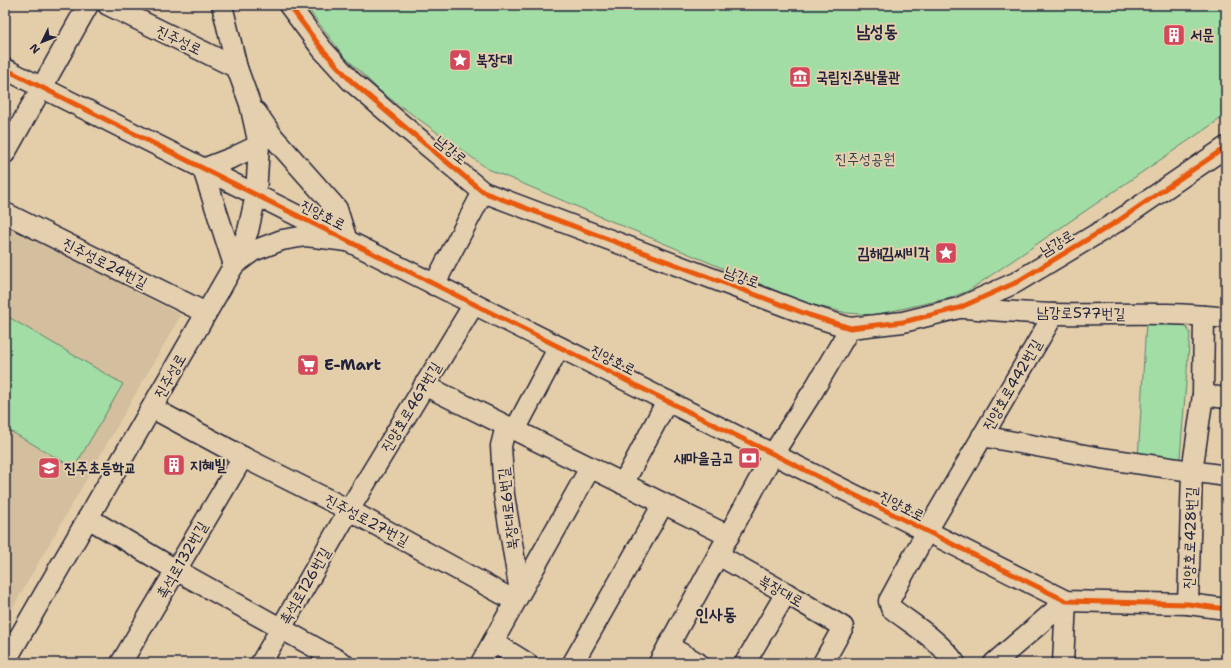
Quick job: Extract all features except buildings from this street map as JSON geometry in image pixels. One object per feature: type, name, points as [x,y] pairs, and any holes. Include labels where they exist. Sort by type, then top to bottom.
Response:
[{"type":"street","points":[[5,153],[88,5]]},
{"type":"street","name":"진주성로","points":[[5,662],[234,265],[248,231],[256,195],[259,146],[250,104],[238,68],[222,5]]},
{"type":"street","name":"남강로","points":[[289,5],[322,49],[351,81],[483,192],[809,315],[850,328],[903,322],[959,308],[1021,279],[1118,221],[1226,147]]},
{"type":"street","name":"진주성로","points":[[115,8],[238,68]]},
{"type":"street","name":"진양호로","points":[[5,69],[1066,601],[1188,604],[1226,609]]},
{"type":"street","points":[[250,104],[274,138],[337,209],[347,241],[306,236],[282,240],[253,251],[234,265],[203,169],[259,146]]},
{"type":"street","points":[[434,285],[483,192]]},
{"type":"street","name":"진주성로24번길","points":[[5,213],[206,314]]},
{"type":"street","name":"진양호로467번길","points":[[349,510],[474,304]]},
{"type":"street","name":"남강로577번길","points":[[959,308],[1054,314],[1099,313],[1226,318]]},
{"type":"street","name":"진양호로442번길","points":[[955,663],[951,657],[935,642],[891,608],[889,601],[927,531],[1054,314]]},
{"type":"street","name":"진양호로428번길","points":[[1188,604],[1192,472],[1202,395],[1204,316]]},
{"type":"street","points":[[659,663],[773,454],[813,391],[850,328]]},
{"type":"street","name":"북장대로6번길","points":[[518,596],[504,495],[501,446],[510,428],[559,347]]},
{"type":"street","points":[[424,385],[729,536]]},
{"type":"street","points":[[1202,395],[1226,398]]},
{"type":"street","points":[[623,484],[667,401]]},
{"type":"street","name":"진주성로27번길","points":[[152,408],[518,596]]},
{"type":"street","name":"진양호로442번길","points":[[982,436],[1101,458]]},
{"type":"street","name":"촉석로132번길","points":[[121,663],[243,456]]},
{"type":"street","name":"진양호로428번길","points":[[1101,458],[1192,472]]},
{"type":"street","points":[[481,663],[590,468]]},
{"type":"street","points":[[1192,472],[1226,476]]},
{"type":"street","points":[[573,663],[663,504]]},
{"type":"street","name":"촉석로126번길","points":[[262,663],[281,627],[349,510]]},
{"type":"street","points":[[88,518],[176,570],[281,627],[343,663]]},
{"type":"street","name":"북장대로","points":[[718,556],[786,593],[843,627],[823,663]]},
{"type":"street","points":[[745,663],[786,593]]},
{"type":"street","points":[[994,663],[1066,601]]},
{"type":"street","points":[[1063,663],[1066,601]]},
{"type":"street","points":[[493,642],[527,663]]},
{"type":"street","points":[[668,646],[698,663]]},
{"type":"shaded area","name":"진주초등학교","points":[[5,224],[181,315],[5,621]]},
{"type":"green space","name":"진주성공원","points":[[305,5],[1226,5],[1226,115],[968,291],[950,298],[874,315],[847,313],[805,303],[488,169],[381,92],[343,55]]},
{"type":"green space","points":[[5,315],[123,384],[74,468],[5,428]]},
{"type":"green space","points":[[1146,322],[1182,324],[1190,333],[1180,458],[1171,465],[1138,460]]},
{"type":"cycle path","points":[[289,5],[322,49],[351,81],[483,192],[809,315],[850,328],[903,322],[959,308],[1015,283],[1118,221],[1226,147]]},
{"type":"cycle path","points":[[5,69],[1066,601],[1188,604],[1226,609]]},
{"type":"place","name":"서문","points":[[1174,35]]},
{"type":"place","name":"북장대","points":[[460,60]]},
{"type":"place","name":"국립진주박물관","points":[[800,77]]},
{"type":"place","name":"김해김씨비각","points":[[946,253]]},
{"type":"place","name":"E-Mart","points":[[308,365]]},
{"type":"place","name":"새마을금고","points":[[749,458]]},
{"type":"place","name":"지혜빌","points":[[174,465]]},
{"type":"place","name":"진주초등학교","points":[[49,468]]},
{"type":"district","name":"남성동","points":[[877,31]]},
{"type":"district","name":"인사동","points":[[716,614]]}]
